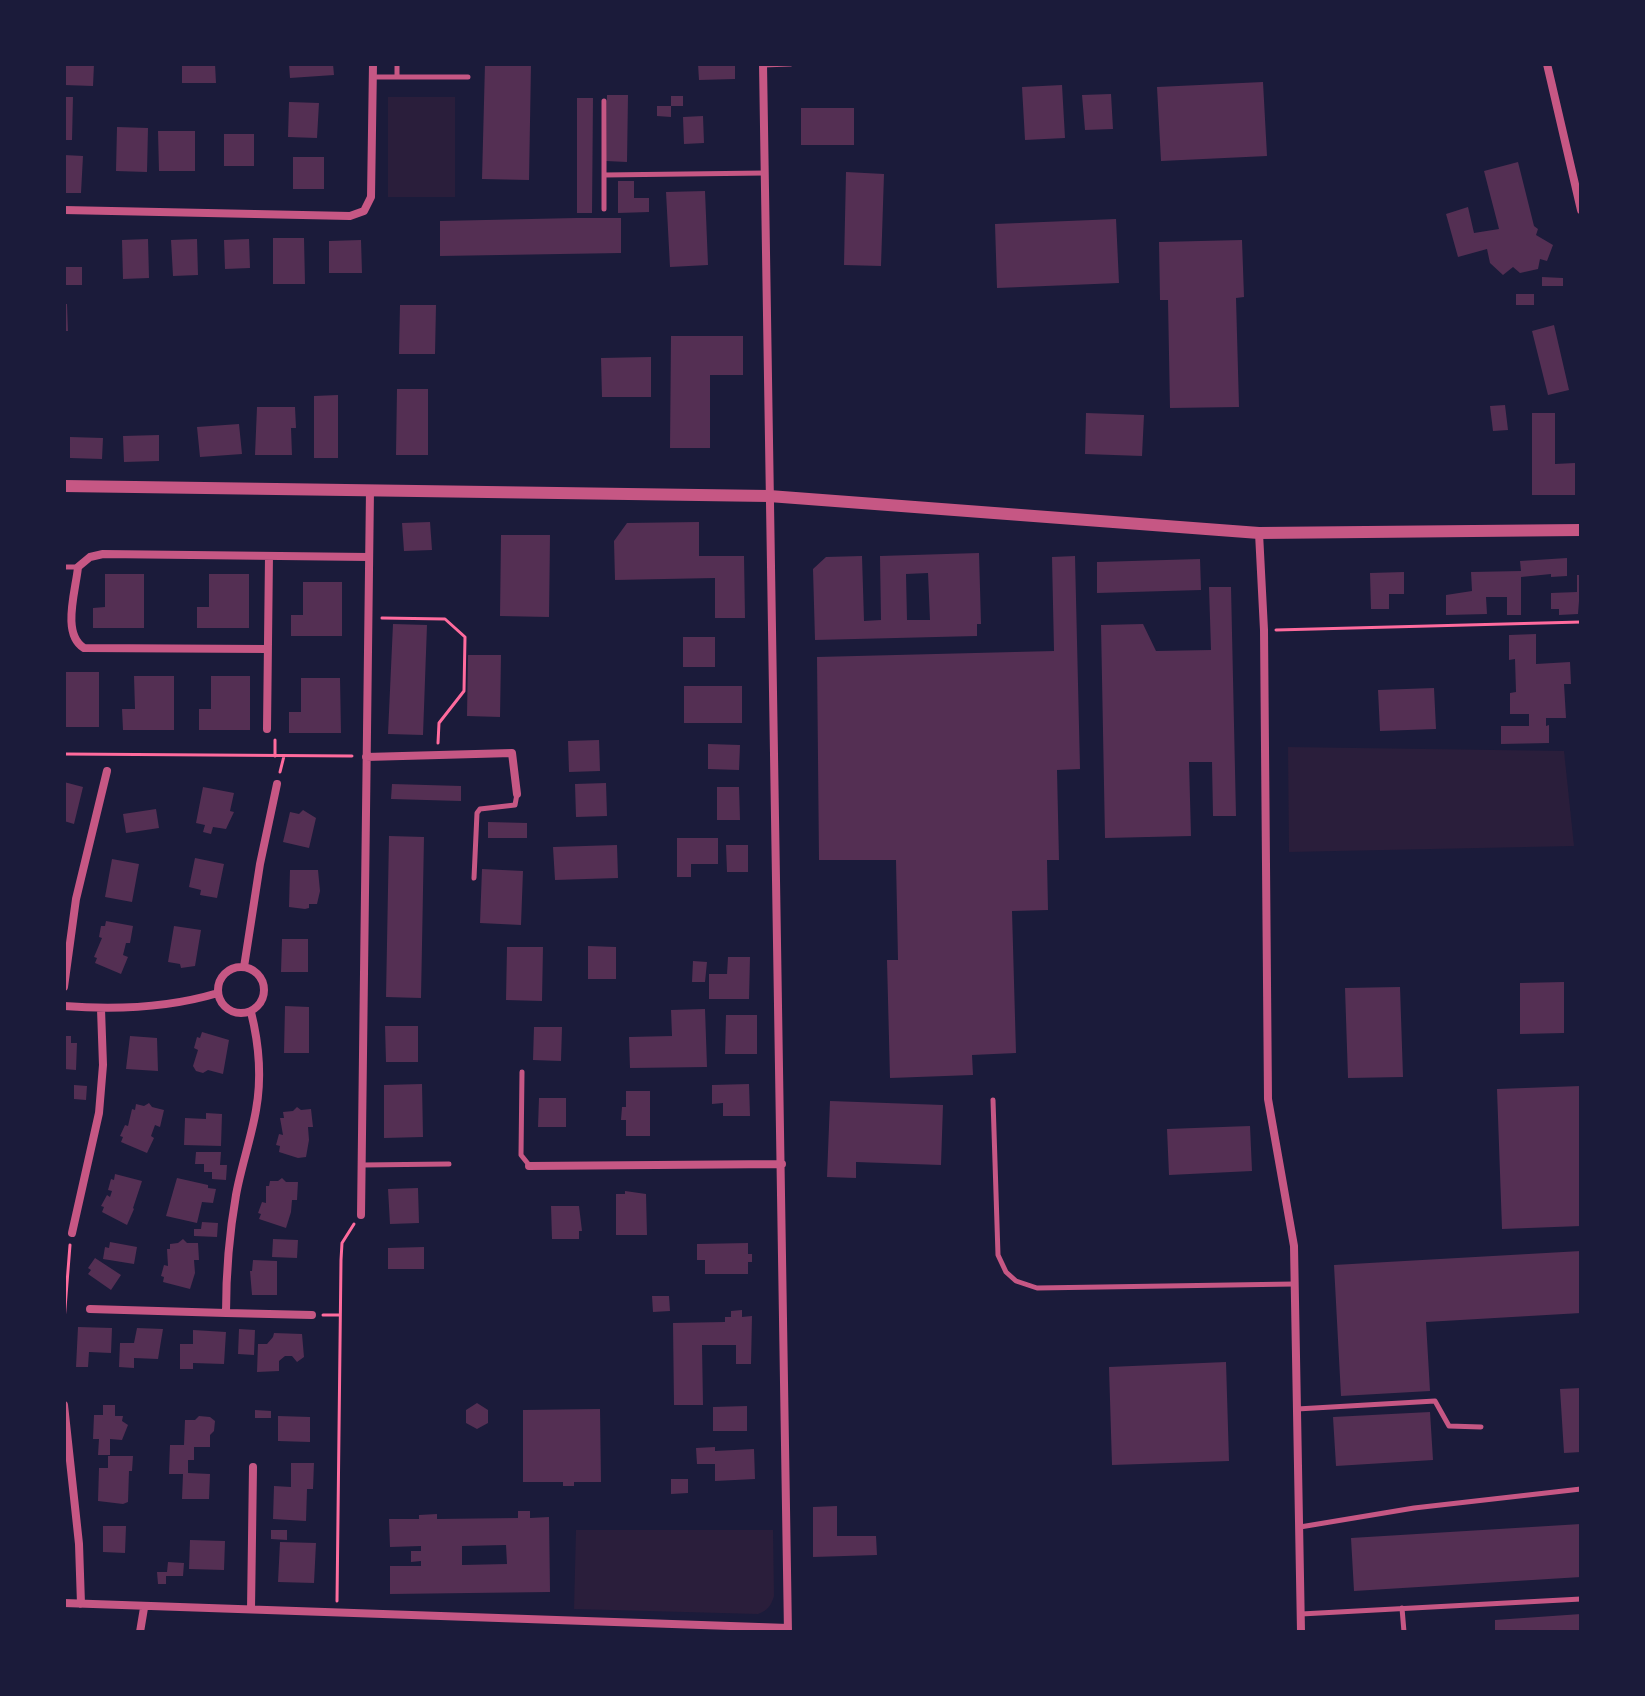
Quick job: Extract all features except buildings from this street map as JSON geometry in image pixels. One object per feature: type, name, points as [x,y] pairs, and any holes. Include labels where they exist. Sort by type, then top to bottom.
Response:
[{"type":"street","points":[[64,210],[350,216],[364,211],[371,197],[373,64]]},
{"type":"street","points":[[1547,64],[1581,210]]},
{"type":"street","points":[[64,1603],[788,1630],[763,65]]},
{"type":"street","points":[[64,486],[769,496],[1259,533],[1581,530]]},
{"type":"street","points":[[361,1215],[370,490]]},
{"type":"street","points":[[1259,533],[1264,630],[1268,1099],[1294,1246],[1301,1632]]},
{"type":"street","points":[[267,649],[84,648],[76,643],[71,628],[78,567],[90,557],[103,554],[368,557]]},
{"type":"street","points":[[267,729],[269,556]]},
{"type":"street","points":[[366,757],[512,753],[517,794]]},
{"type":"street","points":[[64,987],[76,899],[107,771]]},
{"type":"street","points":[[244,967],[260,864],[277,784]]},
{"type":"street","points":[[244,967],[254,970],[261,977],[264,997],[251,1012],[234,1013],[226,1009],[218,993],[219,983],[224,974],[233,968],[244,967]]},
{"type":"street","points":[[64,1006],[101,1009],[188,1002],[218,993]]},
{"type":"street","points":[[72,1233],[99,1113],[103,1065],[101,1009]]},
{"type":"street","points":[[226,1313],[229,1237],[257,1109],[259,1070],[251,1012]]},
{"type":"street","points":[[529,1166],[782,1164]]},
{"type":"street","points":[[90,1309],[312,1315]]},
{"type":"street","points":[[64,1405],[79,1544],[81,1604]]},
{"type":"street","points":[[251,1609],[253,1467]]},
{"type":"street","points":[[140,1632],[144,1608]]},
{"type":"street","points":[[519,1619],[519,1632]]},
{"type":"lane","points":[[397,64],[397,77]]},
{"type":"lane","points":[[763,65],[790,64]]},
{"type":"lane","points":[[373,77],[468,77]]},
{"type":"lane","points":[[604,101],[604,209]]},
{"type":"lane","points":[[604,175],[765,173]]},
{"type":"lane","points":[[64,567],[78,567]]},
{"type":"lane","points":[[474,878],[477,813],[480,809],[515,805],[517,794]]},
{"type":"lane","points":[[522,1072],[521,1155],[529,1166]]},
{"type":"lane","points":[[993,1100],[998,1255],[1006,1272],[1016,1281],[1037,1288],[1101,1289],[1294,1284]]},
{"type":"lane","points":[[362,1165],[449,1164]]},
{"type":"lane","points":[[1297,1409],[1435,1401],[1449,1426],[1481,1427]]},
{"type":"lane","points":[[1299,1527],[1414,1508],[1581,1489]]},
{"type":"lane","points":[[1300,1614],[1581,1599]]},
{"type":"lane","points":[[1402,1608],[1404,1632]]},
{"type":"path","points":[[367,618],[445,619],[465,637],[464,691],[439,723],[438,755]]},
{"type":"path","points":[[1264,630],[1581,622]]},
{"type":"path","points":[[64,754],[366,757]]},
{"type":"path","points":[[337,1612],[342,1243],[361,1215]]},
{"type":"path","points":[[64,1321],[72,1233]]},
{"type":"shaded area","points":[[388,97],[455,97],[455,197],[388,197]]},
{"type":"shaded area","points":[[1288,747],[1564,751],[1574,846],[1289,852]]},
{"type":"shaded area","points":[[576,1530],[773,1530],[773,1599],[767,1609],[758,1614],[574,1609]]}]
